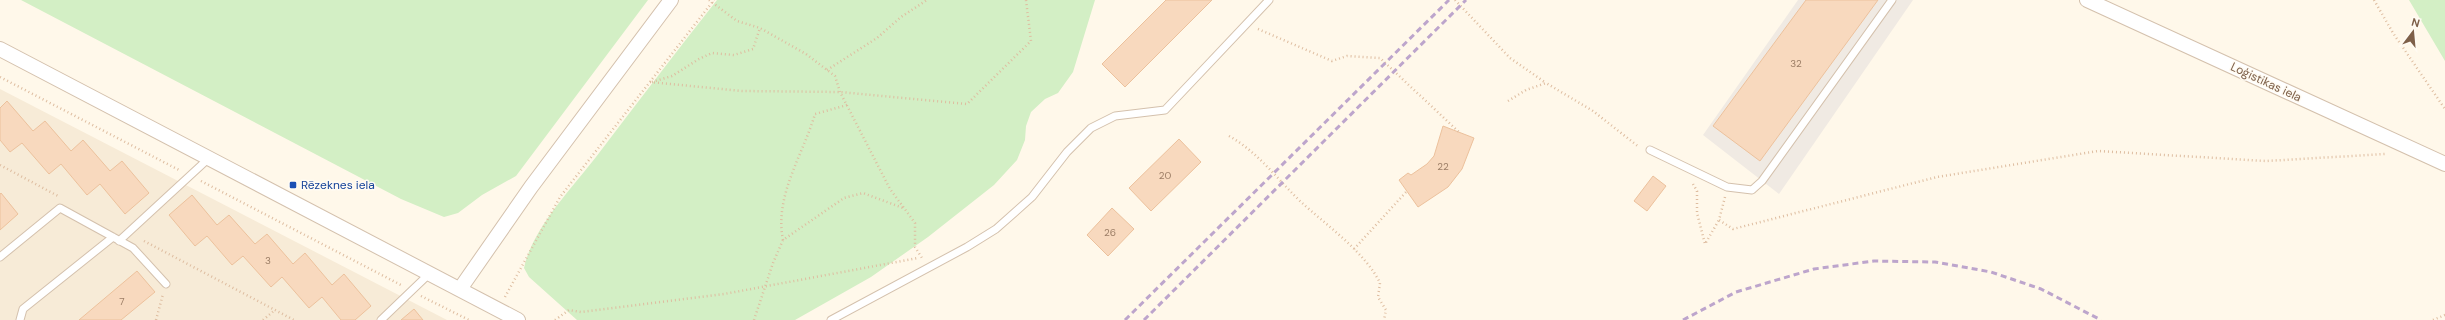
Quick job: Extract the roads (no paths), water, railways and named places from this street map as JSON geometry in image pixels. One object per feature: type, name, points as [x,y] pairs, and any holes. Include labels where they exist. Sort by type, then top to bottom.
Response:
[{"type":"street","points":[[460,289],[531,187],[671,0]]},
{"type":"street","name":"Loģistikas iela","points":[[2087,0],[2445,164]]},
{"type":"street","points":[[0,49],[518,320]]},
{"type":"lane","points":[[831,320],[996,229],[1032,197],[1067,152],[1091,128],[1115,116],[1164,110],[1269,0]]},
{"type":"lane","points":[[1650,150],[1727,187],[1752,190],[1762,181],[1892,0]]},
{"type":"lane","points":[[20,320],[24,309],[116,239],[128,233],[191,176],[208,158]]},
{"type":"lane","points":[[0,257],[60,208],[133,248],[166,284]]},
{"type":"lane","points":[[381,320],[429,274]]},
{"type":"railway","points":[[1125,320],[1449,0]]},
{"type":"railway","points":[[1144,320],[1466,0]]},
{"type":"railway","points":[[1683,320],[1736,292],[1814,269],[1874,261],[1935,262],[1991,272],[2041,289],[2101,320]]},
{"type":"place","name":"Rēzeknes iela","points":[[293,185]]}]
